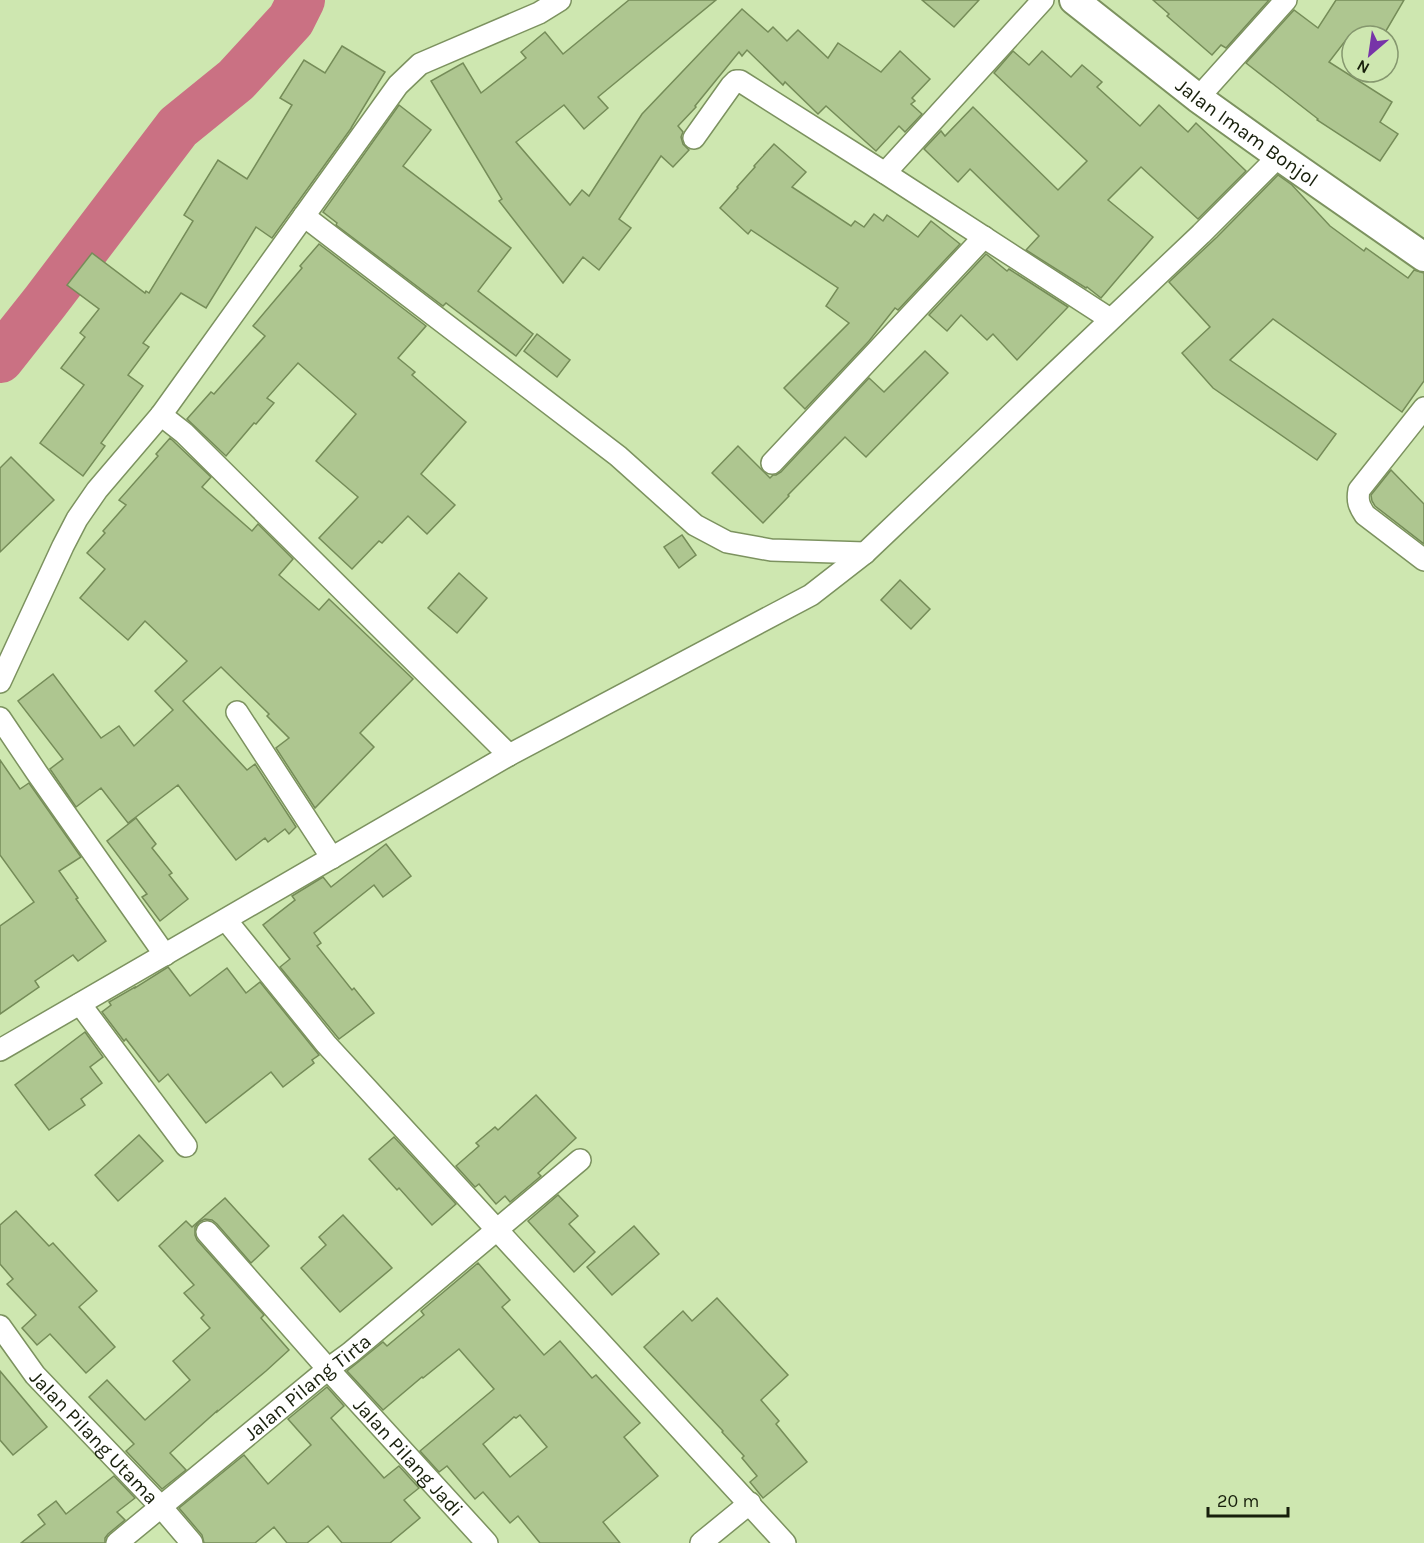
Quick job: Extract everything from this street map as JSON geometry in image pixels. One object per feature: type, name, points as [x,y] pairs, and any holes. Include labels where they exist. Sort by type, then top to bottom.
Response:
[{"type":"main road","name":"Jalan Imam Bonjol","points":[[1079,2],[1198,98],[1424,257]]},
{"type":"street","points":[[0,682],[77,519],[97,490],[161,415],[398,85],[420,64],[539,13],[560,0]]},
{"type":"street","points":[[885,173],[1043,0]]},
{"type":"street","points":[[1198,98],[1286,0]]},
{"type":"street","points":[[694,138],[736,81],[740,81],[1110,319]]},
{"type":"street","points":[[0,1050],[509,756],[811,595],[865,553],[1201,234],[1279,156]]},
{"type":"street","points":[[304,216],[618,456],[695,525],[728,542],[771,550],[865,553]]},
{"type":"street","points":[[772,464],[984,237]]},
{"type":"street","points":[[1424,408],[1359,490],[1357,499],[1365,515],[1424,561]]},
{"type":"street","points":[[161,415],[184,433],[509,756]]},
{"type":"street","points":[[237,712],[332,858]]},
{"type":"street","points":[[0,718],[165,955]]},
{"type":"street","points":[[226,920],[326,1044],[785,1543]]},
{"type":"street","points":[[80,1004],[186,1146]]},
{"type":"street","name":"Jalan Pilang Tirta","points":[[117,1543],[350,1353],[580,1160]]},
{"type":"street","name":"Jalan Pilang Jadi","points":[[207,1232],[328,1369],[488,1543]]},
{"type":"street","name":"Jalan Pilang Utama","points":[[0,1326],[35,1375],[162,1508],[192,1543]]},
{"type":"street","points":[[701,1543],[750,1503]]},
{"type":"building","points":[[629,0],[716,0],[598,97],[608,108],[584,129],[564,105],[516,142],[570,205],[582,190],[589,196],[642,114],[742,9],[768,32],[773,27],[787,41],[798,30],[828,58],[838,43],[881,72],[900,51],[930,79],[912,98],[915,101],[911,104],[922,114],[905,132],[899,126],[876,151],[826,106],[818,114],[785,82],[783,85],[747,50],[742,56],[739,52],[696,107],[678,126],[683,132],[681,137],[683,144],[689,150],[673,167],[661,156],[619,219],[631,228],[599,270],[583,257],[563,283],[499,201],[502,199],[431,81],[463,63],[481,93],[526,58],[521,52],[545,32],[563,54]]},
{"type":"building","points":[[922,0],[979,0],[954,27]]},
{"type":"building","points":[[1153,0],[1269,0],[1226,48],[1221,45],[1212,55],[1167,16],[1169,14]]},
{"type":"building","points":[[1336,0],[1404,0],[1390,24],[1340,24],[1340,48],[1329,62],[1340,69],[1340,84],[1364,84],[1392,102],[1380,122],[1398,134],[1380,161],[1317,120],[1246,63],[1294,10],[1318,28]]},
{"type":"building","points":[[342,46],[385,72],[352,127],[272,238],[256,227],[206,308],[181,293],[143,343],[149,347],[128,375],[143,386],[101,443],[105,446],[83,476],[40,443],[84,385],[61,368],[85,337],[80,333],[99,309],[67,285],[92,253],[145,293],[146,291],[149,293],[193,221],[184,215],[218,160],[247,179],[292,105],[280,98],[304,60],[325,73]]},
{"type":"building","points":[[1013,51],[1029,65],[1042,51],[1071,77],[1082,65],[1102,82],[1097,87],[1140,126],[1159,105],[1188,132],[1196,123],[1246,171],[1198,219],[1141,167],[1108,200],[1153,237],[1101,298],[1026,250],[1039,236],[970,169],[958,182],[924,149],[941,131],[945,136],[973,107],[1058,190],[1087,161],[994,73]]},
{"type":"building","points":[[399,105],[431,130],[403,166],[511,248],[478,291],[533,334],[516,356],[446,303],[443,306],[336,225],[337,223],[323,212]]},
{"type":"building","points":[[774,144],[806,172],[792,187],[851,226],[855,221],[864,227],[874,214],[883,221],[887,215],[918,237],[931,221],[960,244],[898,310],[895,308],[869,341],[805,409],[784,388],[849,323],[826,306],[838,288],[751,230],[748,234],[720,208]]},
{"type":"building","points":[[1278,175],[1292,185],[1330,226],[1364,251],[1366,248],[1408,278],[1414,270],[1424,273],[1424,381],[1402,412],[1273,319],[1230,360],[1336,434],[1317,460],[1213,388],[1182,353],[1210,327],[1169,282]]},
{"type":"building","points":[[319,244],[426,326],[398,358],[415,372],[412,375],[466,422],[421,474],[455,505],[427,534],[408,516],[352,569],[319,538],[358,497],[316,461],[356,414],[298,363],[267,398],[274,403],[226,456],[187,419],[211,392],[214,394],[265,336],[253,326],[302,268],[300,266]]},
{"type":"building","points":[[986,254],[1007,271],[1009,269],[1068,307],[1017,360],[993,334],[987,340],[961,315],[947,331],[929,315]]},
{"type":"building","points":[[537,334],[570,360],[557,377],[524,351]]},
{"type":"building","points":[[925,351],[948,373],[866,457],[845,437],[763,523],[712,473],[738,446],[770,478],[776,475],[869,378],[884,392]]},
{"type":"building","points":[[170,438],[211,477],[202,487],[252,531],[258,524],[293,559],[279,575],[319,610],[329,599],[413,679],[360,733],[374,747],[315,808],[276,748],[289,738],[267,716],[269,714],[221,667],[183,701],[247,770],[255,764],[296,827],[289,834],[285,829],[268,842],[265,838],[236,860],[178,785],[128,823],[101,788],[76,807],[50,769],[63,759],[18,701],[53,674],[101,738],[119,726],[134,746],[173,710],[155,691],[187,661],[145,621],[128,640],[80,598],[105,569],[87,553],[126,505],[119,500],[158,456],[156,454]]},
{"type":"building","points":[[11,457],[54,500],[0,552],[0,468]]},
{"type":"building","points":[[1391,470],[1424,504],[1424,544],[1375,506],[1372,501],[1371,495]]},
{"type":"building","points":[[682,535],[696,555],[679,568],[664,547]]},
{"type":"building","points":[[459,573],[487,598],[457,633],[428,608]]},
{"type":"building","points":[[900,580],[930,609],[911,629],[881,600]]},
{"type":"building","points":[[0,760],[20,789],[29,783],[81,857],[59,871],[106,941],[78,961],[73,955],[35,981],[39,987],[0,1014],[0,926],[34,902],[0,855]]},
{"type":"building","points":[[136,818],[156,844],[152,848],[172,873],[169,875],[188,899],[160,921],[142,897],[147,894],[107,841]]},
{"type":"building","points":[[386,844],[411,876],[383,897],[374,885],[314,933],[321,943],[317,946],[352,990],[354,988],[374,1013],[339,1039],[280,967],[290,959],[263,925],[295,900],[292,896],[323,877],[331,887]]},
{"type":"building","points":[[168,967],[190,996],[227,968],[246,993],[260,982],[319,1055],[312,1060],[314,1063],[283,1087],[271,1072],[206,1123],[168,1074],[159,1082],[102,1012],[111,1005],[109,1002]]},
{"type":"building","points":[[85,1032],[103,1057],[90,1067],[102,1083],[81,1099],[85,1105],[49,1130],[15,1085]]},
{"type":"building","points":[[536,1095],[576,1138],[538,1173],[541,1176],[510,1202],[505,1196],[496,1204],[479,1184],[475,1187],[456,1166],[479,1146],[476,1143],[495,1127],[498,1130]]},
{"type":"building","points":[[139,1135],[163,1161],[118,1201],[95,1175]]},
{"type":"building","points":[[394,1137],[456,1204],[432,1225],[369,1159]]},
{"type":"building","points":[[558,1195],[578,1216],[569,1224],[595,1252],[574,1272],[528,1221]]},
{"type":"building","points":[[225,1198],[269,1246],[251,1263],[217,1224],[205,1219],[195,1227],[197,1240],[264,1315],[261,1318],[289,1350],[170,1453],[186,1470],[162,1489],[126,1451],[134,1444],[89,1397],[107,1380],[145,1420],[190,1380],[173,1361],[210,1328],[201,1318],[204,1315],[184,1293],[194,1285],[159,1246],[186,1221],[192,1227]]},
{"type":"building","points":[[16,1211],[49,1246],[53,1243],[97,1291],[79,1307],[115,1347],[86,1373],[50,1334],[37,1345],[22,1328],[36,1315],[7,1284],[13,1279],[0,1264],[0,1225]]},
{"type":"building","points":[[343,1215],[392,1268],[340,1312],[301,1268],[326,1245],[319,1237]]},
{"type":"building","points":[[634,1226],[659,1254],[612,1295],[587,1267]]},
{"type":"building","points":[[478,1263],[510,1300],[502,1307],[544,1355],[560,1341],[592,1378],[596,1375],[640,1423],[624,1437],[658,1476],[603,1522],[620,1543],[540,1543],[518,1516],[510,1523],[483,1492],[475,1499],[447,1466],[439,1472],[420,1451],[494,1389],[459,1349],[383,1410],[347,1371],[383,1342],[387,1346],[424,1315],[421,1311]],"holes":[[[520,1415],[547,1447],[510,1477],[483,1444],[514,1417]]]},
{"type":"building","points":[[717,1298],[788,1375],[761,1400],[779,1421],[776,1424],[807,1462],[763,1498],[750,1482],[757,1476],[742,1458],[744,1456],[644,1347],[683,1311],[692,1321]]},
{"type":"building","points":[[0,1371],[47,1427],[13,1455],[0,1440]]},
{"type":"building","points":[[327,1387],[344,1406],[331,1418],[384,1478],[399,1466],[419,1488],[404,1500],[420,1518],[390,1543],[342,1543],[328,1526],[307,1543],[287,1543],[274,1527],[255,1543],[204,1543],[202,1535],[179,1508],[244,1455],[268,1484],[311,1445],[288,1419]]},
{"type":"building","points":[[114,1476],[135,1498],[117,1512],[125,1520],[108,1534],[105,1543],[21,1543],[45,1524],[38,1515],[56,1501],[66,1514]]},
{"type":"waterway","points":[[0,359],[178,127],[236,80],[291,20],[301,0]]}]
